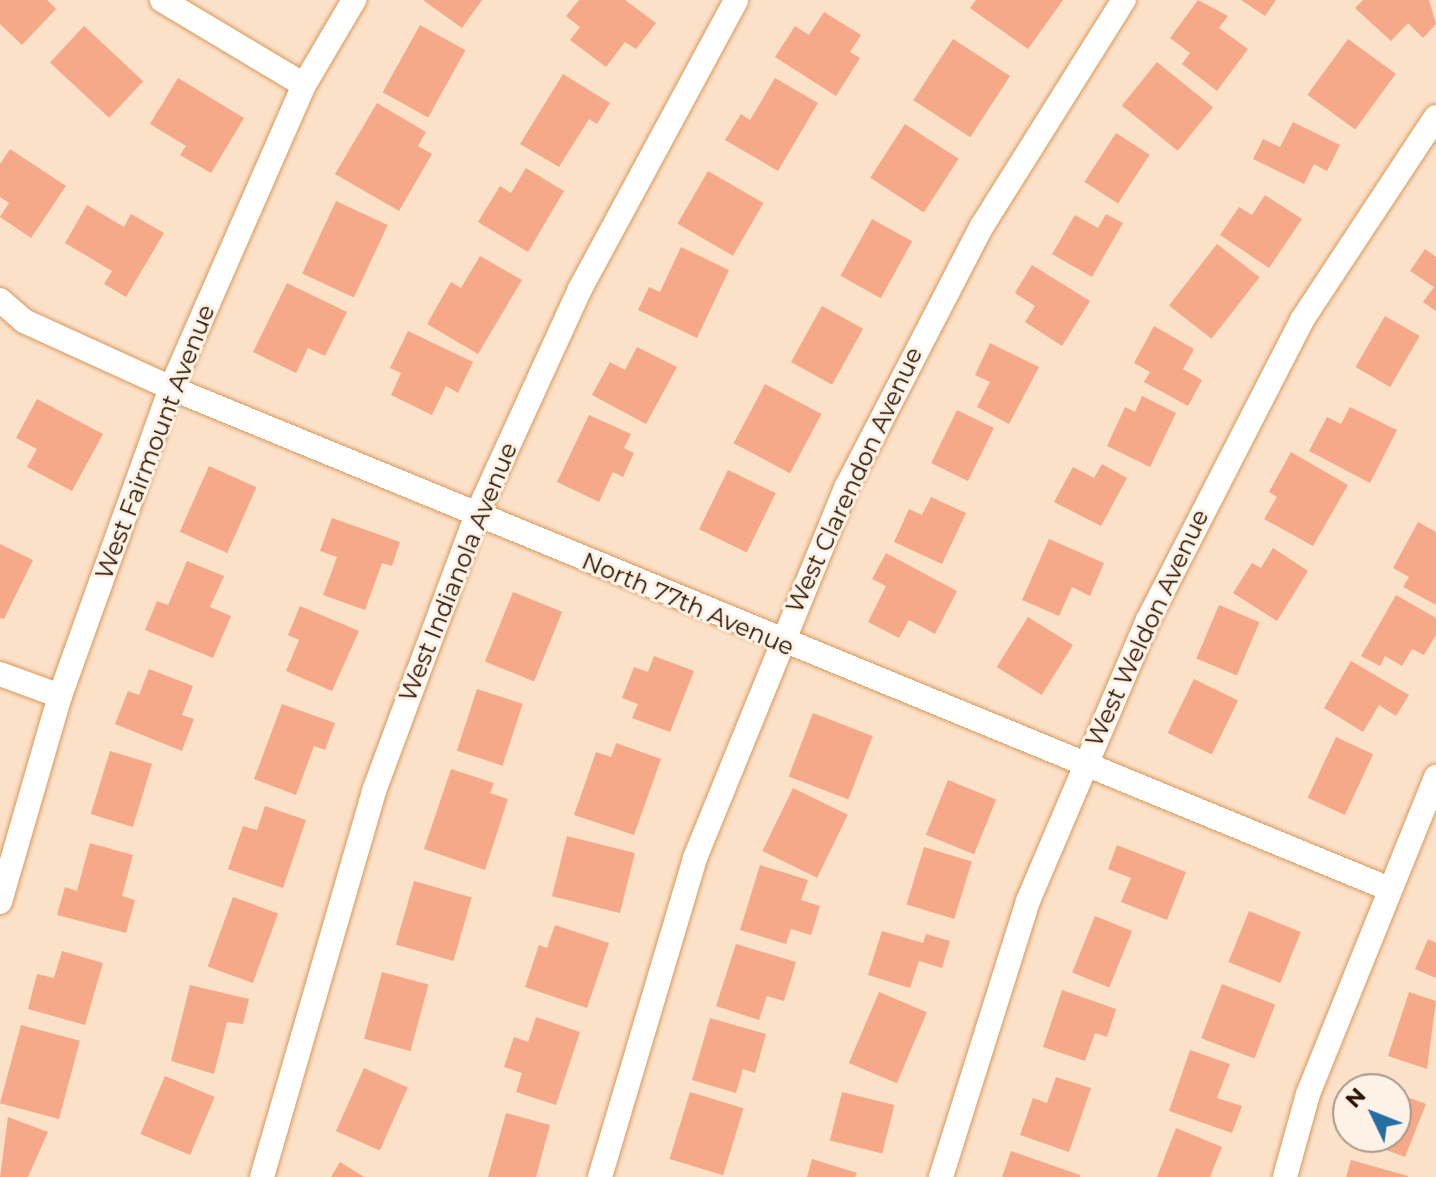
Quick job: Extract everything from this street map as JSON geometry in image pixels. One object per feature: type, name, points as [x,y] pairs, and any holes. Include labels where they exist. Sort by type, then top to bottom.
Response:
[{"type":"street","points":[[162,0],[304,85]]},
{"type":"street","name":"West Fairmount Avenue","points":[[0,902],[60,696],[171,388],[304,85],[354,0]]},
{"type":"street","name":"West Indianola Avenue","points":[[262,1177],[374,791],[477,514],[580,289],[736,0]]},
{"type":"street","name":"West Clarendon Avenue","points":[[600,1177],[695,858],[780,643],[911,354],[1124,0]]},
{"type":"street","name":"West Weldon Avenue","points":[[941,1177],[975,1053],[1082,765],[1302,320],[1436,117]]},
{"type":"street","name":"North 77th Avenue","points":[[0,300],[24,321],[171,388],[780,643],[1387,888]]},
{"type":"street","points":[[0,674],[60,696]]},
{"type":"street","points":[[1285,1177],[1308,1094],[1387,888],[1436,777]]},
{"type":"building","points":[[0,0],[47,0],[56,9],[22,45],[0,24]]},
{"type":"building","points":[[423,0],[482,0],[462,28]]},
{"type":"building","points":[[579,0],[625,0],[656,23],[636,49],[625,42],[606,67],[570,40],[580,27],[566,16]]},
{"type":"building","points":[[976,0],[1063,0],[1028,49],[970,8]]},
{"type":"building","points":[[1198,0],[1228,16],[1219,28],[1248,49],[1217,91],[1182,64],[1190,53],[1170,38]]},
{"type":"building","points":[[1241,0],[1276,0],[1265,16]]},
{"type":"building","points":[[1363,0],[1429,0],[1436,24],[1423,38],[1408,23],[1391,41],[1355,8]]},
{"type":"building","points":[[824,12],[861,35],[850,52],[860,58],[836,96],[775,57],[795,26],[809,35]]},
{"type":"building","points":[[420,25],[465,50],[428,118],[383,92]]},
{"type":"building","points":[[84,26],[143,81],[109,118],[50,63]]},
{"type":"building","points":[[953,39],[1010,76],[970,137],[913,100]]},
{"type":"building","points":[[1348,39],[1396,74],[1355,130],[1307,95]]},
{"type":"building","points":[[1157,62],[1213,107],[1178,151],[1122,106]]},
{"type":"building","points":[[563,74],[610,103],[597,124],[589,119],[559,167],[520,144]]},
{"type":"building","points":[[178,78],[244,118],[211,173],[180,155],[186,146],[150,124]]},
{"type":"building","points":[[775,78],[818,103],[778,171],[725,140],[741,114],[750,120]]},
{"type":"building","points":[[377,103],[426,132],[418,146],[432,154],[399,211],[335,174]]},
{"type":"building","points":[[1293,122],[1340,145],[1327,171],[1314,164],[1304,184],[1253,159],[1263,139],[1280,147]]},
{"type":"building","points":[[905,124],[959,159],[924,213],[870,178]]},
{"type":"building","points":[[1116,133],[1150,155],[1118,203],[1084,182]]},
{"type":"building","points":[[10,149],[66,186],[31,238],[0,217],[9,203],[0,197],[0,164]]},
{"type":"building","points":[[526,168],[564,191],[528,252],[478,222],[500,186],[511,193]]},
{"type":"building","points":[[708,171],[763,203],[733,256],[678,224]]},
{"type":"building","points":[[1265,195],[1302,219],[1269,268],[1220,235],[1239,207],[1252,215]]},
{"type":"building","points":[[336,201],[388,225],[354,298],[302,274]]},
{"type":"building","points":[[87,205],[124,227],[131,214],[164,233],[126,297],[104,284],[112,271],[65,243]]},
{"type":"building","points":[[1106,214],[1123,223],[1092,277],[1052,254],[1075,215],[1098,228]]},
{"type":"building","points":[[872,219],[912,241],[881,298],[840,276]]},
{"type":"building","points":[[1217,244],[1260,277],[1212,339],[1169,305]]},
{"type":"building","points":[[681,247],[729,270],[697,338],[638,310],[649,287],[660,292]]},
{"type":"building","points":[[1425,249],[1436,257],[1436,311],[1423,302],[1434,287],[1410,271]]},
{"type":"building","points":[[480,256],[522,280],[478,354],[427,324],[451,282],[461,288]]},
{"type":"building","points":[[1032,265],[1090,301],[1062,346],[1025,322],[1035,306],[1015,293]]},
{"type":"building","points":[[287,283],[347,312],[325,356],[308,348],[296,373],[253,352]]},
{"type":"building","points":[[822,306],[863,329],[832,385],[791,362]]},
{"type":"building","points":[[1385,316],[1420,336],[1390,387],[1356,367]]},
{"type":"building","points":[[1154,326],[1194,349],[1183,369],[1202,380],[1188,406],[1144,382],[1150,372],[1134,363]]},
{"type":"building","points":[[408,331],[473,362],[458,393],[446,386],[432,415],[391,395],[401,373],[390,368]]},
{"type":"building","points":[[990,343],[1039,367],[1009,424],[977,407],[990,382],[975,375]]},
{"type":"building","points":[[637,347],[677,367],[646,424],[592,395],[610,362],[625,370]]},
{"type":"building","points":[[765,384],[822,414],[790,473],[734,443]]},
{"type":"building","points":[[1142,396],[1176,413],[1150,467],[1107,446],[1125,407],[1135,412]]},
{"type":"building","points":[[37,399],[103,434],[72,491],[27,467],[37,449],[16,438]]},
{"type":"building","points":[[1350,407],[1397,430],[1370,483],[1309,451],[1327,417],[1341,424]]},
{"type":"building","points":[[957,410],[994,428],[968,481],[931,463]]},
{"type":"building","points":[[589,415],[631,434],[624,448],[634,453],[623,477],[613,472],[599,502],[557,482]]},
{"type":"building","points":[[1291,452],[1348,485],[1313,546],[1264,519],[1277,497],[1269,492]]},
{"type":"building","points":[[1102,464],[1127,478],[1101,526],[1054,502],[1073,467],[1094,478]]},
{"type":"building","points":[[209,466],[257,487],[227,553],[180,532]]},
{"type":"building","points":[[728,470],[776,493],[747,553],[699,529]]},
{"type":"building","points":[[931,497],[966,513],[942,564],[894,542],[909,509],[922,515]]},
{"type":"building","points":[[332,518],[400,542],[392,566],[382,563],[365,610],[323,595],[337,557],[320,551]]},
{"type":"building","points":[[1418,522],[1436,532],[1436,605],[1403,587],[1409,577],[1393,568]]},
{"type":"building","points":[[1049,539],[1104,563],[1090,596],[1072,587],[1059,616],[1022,600]]},
{"type":"building","points":[[0,544],[33,560],[4,619],[0,618]]},
{"type":"building","points":[[1273,548],[1308,571],[1277,621],[1233,593],[1252,563],[1261,568]]},
{"type":"building","points":[[886,553],[957,591],[935,634],[909,620],[899,638],[868,622],[886,586],[872,579]]},
{"type":"building","points":[[187,561],[224,576],[210,607],[231,616],[213,658],[145,630],[157,601],[168,605]]},
{"type":"building","points":[[513,592],[562,612],[534,681],[485,662]]},
{"type":"building","points":[[1396,595],[1436,618],[1436,635],[1424,655],[1412,649],[1402,666],[1385,656],[1380,666],[1361,656]]},
{"type":"building","points":[[1219,605],[1260,622],[1237,676],[1196,658]]},
{"type":"building","points":[[300,606],[359,631],[332,691],[286,671],[299,640],[288,635]]},
{"type":"building","points":[[1028,617],[1073,645],[1042,695],[997,667]]},
{"type":"building","points":[[654,656],[694,671],[670,732],[632,718],[638,704],[622,698],[634,667],[648,672]]},
{"type":"building","points":[[1351,661],[1409,695],[1396,716],[1379,705],[1363,732],[1324,708]]},
{"type":"building","points":[[149,669],[193,686],[182,715],[194,719],[182,751],[115,724],[128,691],[139,695]]},
{"type":"building","points":[[1194,679],[1238,700],[1212,754],[1168,733]]},
{"type":"building","points":[[477,689],[523,704],[503,766],[457,751]]},
{"type":"building","points":[[282,704],[335,723],[325,750],[314,746],[296,795],[254,779]]},
{"type":"building","points":[[813,713],[873,736],[848,799],[789,776]]},
{"type":"building","points":[[1336,737],[1373,754],[1345,815],[1308,798]]},
{"type":"building","points":[[616,743],[661,759],[634,835],[574,815],[596,752],[611,757]]},
{"type":"building","points":[[110,751],[152,764],[133,827],[91,814]]},
{"type":"building","points":[[451,769],[494,783],[490,793],[508,799],[485,870],[424,849]]},
{"type":"building","points":[[948,780],[996,799],[974,854],[926,835]]},
{"type":"building","points":[[793,788],[848,815],[817,878],[762,851]]},
{"type":"building","points":[[265,806],[306,820],[283,888],[228,869],[243,826],[257,830]]},
{"type":"building","points":[[567,836],[635,853],[620,913],[552,896]]},
{"type":"building","points":[[90,843],[133,855],[122,896],[135,900],[126,933],[57,915],[65,887],[77,891]]},
{"type":"building","points":[[1117,845],[1186,872],[1167,920],[1121,902],[1131,878],[1108,869]]},
{"type":"building","points":[[924,847],[972,862],[954,919],[906,904]]},
{"type":"building","points":[[760,865],[808,880],[801,900],[820,906],[811,935],[791,929],[786,944],[740,930]]},
{"type":"building","points":[[414,881],[472,898],[453,961],[396,944]]},
{"type":"building","points":[[233,897],[278,913],[253,983],[208,967]]},
{"type":"building","points":[[1249,911],[1301,932],[1280,983],[1228,962]]},
{"type":"building","points":[[1095,916],[1132,931],[1109,988],[1072,973]]},
{"type":"building","points":[[555,925],[609,943],[587,1008],[525,987],[539,945],[547,948]]},
{"type":"building","points":[[882,931],[923,943],[926,934],[950,941],[942,968],[919,961],[910,988],[868,975]]},
{"type":"building","points":[[1428,939],[1436,943],[1436,978],[1415,969]]},
{"type":"building","points":[[736,944],[796,962],[784,1001],[767,996],[759,1020],[716,1006]]},
{"type":"building","points":[[62,951],[103,963],[85,1025],[28,1009],[37,974],[54,978]]},
{"type":"building","points":[[382,972],[428,984],[411,1051],[364,1039]]},
{"type":"building","points":[[1222,984],[1275,1004],[1254,1059],[1201,1038]]},
{"type":"building","points":[[190,985],[249,999],[243,1024],[227,1022],[214,1074],[171,1061]]},
{"type":"building","points":[[1062,990],[1116,1009],[1107,1037],[1095,1033],[1085,1061],[1043,1047]]},
{"type":"building","points":[[879,992],[927,1012],[897,1083],[849,1063]]},
{"type":"building","points":[[1409,992],[1436,1001],[1427,1069],[1388,1056]]},
{"type":"building","points":[[536,1017],[580,1032],[556,1105],[516,1092],[522,1073],[504,1067],[514,1037],[528,1042]]},
{"type":"building","points":[[710,1018],[766,1034],[755,1073],[743,1069],[736,1093],[692,1080]]},
{"type":"building","points":[[21,1025],[80,1041],[59,1119],[0,1103]]},
{"type":"building","points":[[1190,1050],[1230,1064],[1217,1098],[1242,1106],[1232,1133],[1169,1111]]},
{"type":"building","points":[[364,1068],[408,1088],[380,1151],[336,1131]]},
{"type":"building","points":[[165,1076],[215,1097],[190,1155],[140,1134]]},
{"type":"building","points":[[1056,1077],[1091,1088],[1069,1152],[1020,1135],[1033,1098],[1047,1103]]},
{"type":"building","points":[[690,1092],[744,1108],[723,1175],[670,1159]]},
{"type":"building","points":[[842,1092],[894,1105],[882,1154],[830,1141]]},
{"type":"building","points":[[1412,1099],[1426,1104],[1412,1139]]},
{"type":"building","points":[[506,1113],[550,1125],[536,1177],[488,1177]]},
{"type":"building","points":[[8,1117],[48,1132],[28,1177],[0,1177]]},
{"type":"building","points":[[1176,1128],[1222,1147],[1210,1177],[1157,1177]]},
{"type":"building","points":[[1011,1151],[1080,1175],[1080,1177],[1002,1177]]},
{"type":"building","points":[[812,1159],[857,1173],[855,1177],[807,1177]]},
{"type":"building","points":[[1351,1160],[1408,1176],[1408,1177],[1346,1177]]},
{"type":"building","points":[[340,1162],[364,1177],[331,1177]]}]
